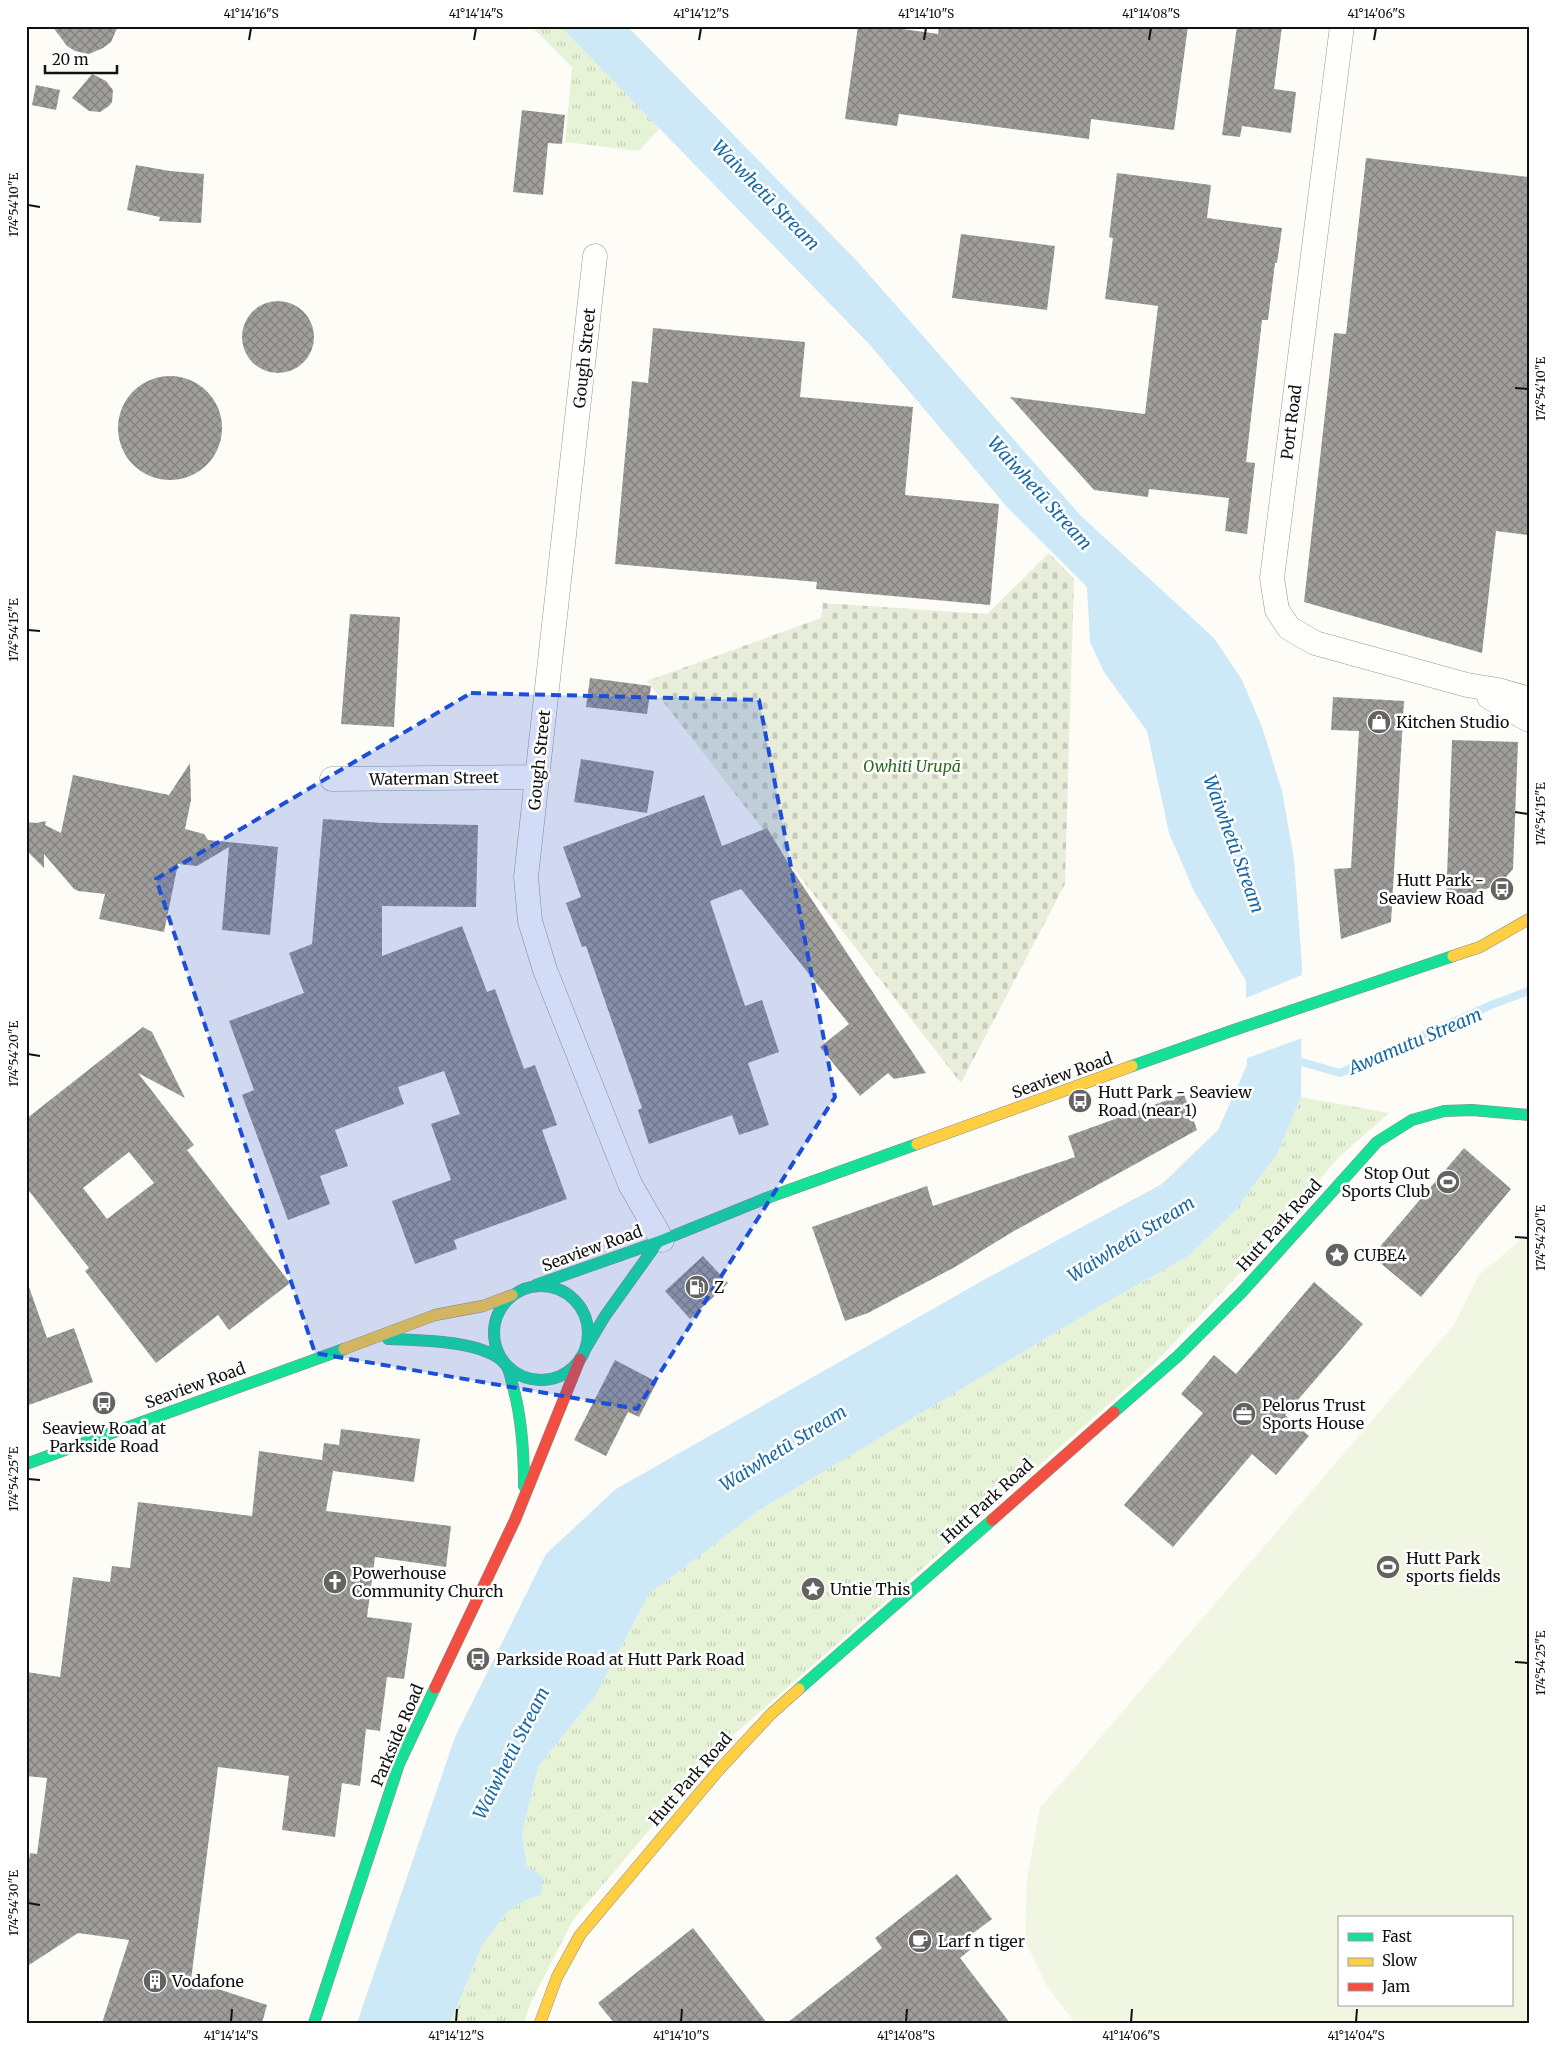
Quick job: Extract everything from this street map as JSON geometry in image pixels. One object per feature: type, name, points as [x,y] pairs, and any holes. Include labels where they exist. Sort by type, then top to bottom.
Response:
[{"type":"main road","name":"Seaview Road","points":[[1480,947],[1529,919]]},
{"type":"main road","name":"Seaview Road","points":[[536,1285],[660,1241],[764,1199],[1231,1031],[1480,947],[1509,942]]},
{"type":"main road","name":"Hutt Park Road","points":[[540,2023],[557,1977],[580,1936],[711,1778],[753,1732],[771,1714],[1178,1356],[1242,1292],[1377,1142],[1399,1126],[1418,1117],[1437,1112],[1463,1110],[1529,1115]]},
{"type":"main road","name":"Seaview Road","points":[[585,1348],[605,1316],[660,1241]]},
{"type":"main road","points":[[536,1285],[562,1290],[573,1298],[582,1309],[587,1322],[585,1348],[580,1359],[569,1371],[555,1378],[541,1380],[526,1378],[506,1365],[496,1348],[494,1325],[502,1304],[512,1295],[536,1285]]},
{"type":"main road","name":"Seaview Road","points":[[26,1464],[435,1315],[483,1306],[512,1295]]},
{"type":"main road","name":"Seaview Road","points":[[376,1338],[429,1339],[455,1344],[492,1355],[506,1365]]},
{"type":"main road","name":"Parkside Road","points":[[314,2023],[400,1764],[525,1498],[580,1359]]},
{"type":"main road","name":"Parkside Road","points":[[506,1365],[515,1394],[523,1433],[525,1498]]},
{"type":"street","name":"Port Road","points":[[1342,26],[1272,578],[1277,610],[1289,628],[1315,643],[1467,684],[1498,690],[1529,700]]},
{"type":"street","name":"Gough Street","points":[[595,256],[526,877],[530,921],[545,970],[630,1184],[660,1241]]},
{"type":"street","name":"Port Road","points":[[1467,684],[1502,685],[1529,689]]},
{"type":"street","name":"Port Road","points":[[1467,684],[1529,720]]},
{"type":"street","name":"Waterman Street","points":[[332,779],[537,777]]},
{"type":"highlighted area","points":[[471,693],[759,700],[835,1097],[637,1409],[315,1353],[156,879]]},
{"type":"green space","points":[[531,26],[560,26],[660,128],[639,151],[565,142],[572,67]]},
{"type":"green space","name":"Owhiti Urupā","points":[[1049,553],[1074,579],[1065,884],[961,1083],[647,681],[821,618],[823,603],[987,614]]},
{"type":"green space","points":[[1301,1097],[1389,1113],[1337,1159],[1254,1258],[1153,1365],[720,1747],[573,1920],[531,2002],[524,2023],[450,2023],[483,1944],[508,1911],[528,1899],[541,1895],[527,1866],[522,1834],[538,1767],[595,1696],[649,1594],[761,1509],[1100,1306],[1190,1255],[1235,1211],[1277,1154]]},
{"type":"green space","name":"Hutt Park sports fields","points":[[1529,1229],[1529,2023],[1075,2023],[1047,1986],[1025,1941],[1027,1879],[1040,1808],[1454,1325],[1479,1275],[1522,1239]]},
{"type":"water","name":"Waiwhetū Stream","points":[[560,26],[627,26],[857,261],[1081,516],[1214,638],[1242,680],[1262,727],[1282,791],[1294,859],[1302,965],[1301,1097],[1277,1154],[1235,1211],[1190,1255],[1100,1306],[761,1509],[649,1594],[595,1696],[538,1767],[522,1834],[527,1866],[543,1877],[541,1895],[528,1899],[508,1911],[483,1944],[450,2023],[357,2023],[455,1737],[546,1554],[616,1489],[989,1277],[1162,1184],[1218,1130],[1247,1065],[1246,981],[1194,891],[1169,833],[1147,731],[1104,672],[1090,642],[1087,587],[1007,507],[870,345]]},
{"type":"pier","points":[[1304,974],[1305,1037],[1245,1059],[1244,999]]},
{"type":"building","points":[[52,26],[118,26],[111,42],[89,54],[75,51],[67,46]]},
{"type":"building","points":[[858,26],[882,26],[938,34],[939,26],[1188,26],[1174,130],[1091,119],[1089,139],[899,114],[897,126],[845,119]]},
{"type":"building","points":[[1237,26],[1282,26],[1274,89],[1296,92],[1291,133],[1242,126],[1240,137],[1222,135]]},
{"type":"building","points":[[92,74],[106,81],[113,90],[112,102],[100,112],[89,111],[72,98]]},
{"type":"building","points":[[36,85],[60,90],[56,110],[32,105]]},
{"type":"building","points":[[522,110],[565,115],[562,144],[548,143],[543,195],[513,192]]},
{"type":"building","points":[[1366,158],[1529,177],[1529,535],[1496,531],[1482,653],[1304,602],[1334,333],[1346,334]]},
{"type":"building","points":[[136,165],[204,174],[201,223],[159,221],[160,217],[127,210]]},
{"type":"building","points":[[1117,173],[1211,185],[1207,218],[1282,228],[1277,263],[1275,263],[1268,320],[1262,320],[1246,462],[1255,463],[1247,534],[1225,531],[1229,498],[1149,489],[1148,497],[1094,490],[1010,397],[1145,414],[1158,306],[1105,299],[1113,238],[1109,237]]},
{"type":"building","points":[[961,234],[1055,246],[1047,310],[952,298]]},
{"type":"building","points":[[285,301],[304,311],[312,323],[314,337],[312,351],[304,363],[292,371],[271,373],[252,363],[244,351],[242,330],[252,311],[264,303]]},
{"type":"building","points":[[653,328],[805,342],[800,397],[913,407],[905,495],[999,504],[990,605],[816,589],[817,582],[615,564],[632,381],[648,383]]},
{"type":"building","points":[[170,376],[190,380],[207,391],[218,408],[222,428],[218,448],[207,465],[190,476],[170,480],[150,476],[133,465],[122,448],[118,428],[122,408],[133,391],[150,380]]},
{"type":"building","points":[[350,614],[400,617],[394,727],[341,724]]},
{"type":"building","points":[[590,678],[651,686],[647,714],[586,707]]},
{"type":"building","points":[[1333,697],[1404,701],[1391,922],[1341,939],[1334,869],[1351,868],[1359,731],[1331,730]]},
{"type":"building","points":[[1452,740],[1518,742],[1513,869],[1500,884],[1446,903]]},
{"type":"building","points":[[581,759],[654,771],[647,813],[574,802]]},
{"type":"building","points":[[190,763],[191,800],[185,829],[204,834],[208,840],[278,847],[270,935],[222,930],[229,847],[197,866],[178,864],[164,932],[99,919],[105,894],[74,889],[44,854],[44,868],[26,850],[26,822],[46,821],[45,825],[61,833],[73,775],[169,795]]},
{"type":"building","points":[[704,795],[722,846],[767,828],[793,871],[926,1073],[894,1079],[888,1073],[860,1096],[820,1047],[849,1024],[741,889],[710,901],[745,1006],[762,1000],[779,1052],[748,1063],[769,1125],[739,1135],[732,1115],[649,1144],[638,1110],[642,1108],[586,946],[582,947],[566,903],[581,897],[563,847]]},
{"type":"building","points":[[323,819],[383,823],[478,825],[476,907],[382,906],[382,956],[462,926],[487,992],[495,989],[524,1069],[535,1065],[557,1125],[542,1130],[567,1199],[454,1240],[457,1249],[415,1264],[392,1201],[451,1180],[431,1124],[460,1114],[444,1071],[398,1087],[404,1104],[335,1130],[348,1166],[320,1176],[330,1204],[288,1220],[242,1095],[254,1090],[229,1021],[304,993],[289,953],[312,944]]},
{"type":"building","points":[[143,1027],[152,1032],[185,1098],[138,1073],[194,1145],[187,1150],[290,1283],[229,1330],[218,1315],[156,1363],[85,1271],[89,1268],[26,1187],[26,1119]],"holes":[[[129,1152],[154,1183],[107,1219],[83,1188]]]},
{"type":"building","points":[[1184,1094],[1197,1130],[1014,1231],[955,1267],[868,1313],[845,1321],[812,1227],[927,1186],[933,1206],[1075,1157],[1068,1136]]},
{"type":"building","points":[[1464,1148],[1511,1189],[1421,1297],[1372,1256]]},
{"type":"building","name":"Z","points":[[703,1256],[728,1283],[690,1319],[665,1291]]},
{"type":"building","name":"Pelorus Trust Sports House","points":[[1314,1282],[1363,1324],[1285,1415],[1309,1436],[1276,1475],[1252,1454],[1173,1547],[1124,1505],[1203,1413],[1181,1394],[1214,1355],[1236,1374]]},
{"type":"building","points":[[29,1287],[47,1338],[74,1328],[93,1382],[26,1406],[26,1288]]},
{"type":"building","points":[[615,1360],[657,1382],[639,1417],[628,1412],[606,1456],[574,1440]]},
{"type":"building","points":[[341,1429],[420,1439],[414,1482],[333,1471],[326,1511],[451,1526],[446,1567],[375,1557],[367,1617],[412,1623],[404,1679],[387,1677],[380,1731],[366,1729],[360,1786],[342,1783],[335,1837],[282,1830],[289,1776],[218,1767],[191,1980],[267,2005],[262,2023],[102,2023],[129,1940],[78,1933],[26,1967],[26,1882],[30,1853],[37,1854],[47,1778],[26,1776],[26,1672],[60,1677],[73,1577],[110,1582],[112,1566],[130,1568],[138,1502],[252,1516],[259,1451],[322,1460],[324,1443],[339,1445]]},
{"type":"building","points":[[957,1874],[992,1919],[964,1940],[971,1949],[960,1958],[1010,2023],[787,2023],[882,1948],[875,1938]]},
{"type":"building","points":[[693,1928],[767,2023],[614,2023],[598,2003]]},
{"type":"waterway","name":"Awamutu Stream","points":[[1295,1060],[1340,1073],[1491,1005],[1529,991]]},
{"type":"traffic: fast","points":[[1132,1066],[1453,956]]},
{"type":"traffic: fast","points":[[1114,1412],[1178,1356],[1242,1292],[1377,1142],[1412,1120],[1444,1111],[1472,1110],[1529,1115]]},
{"type":"traffic: fast","points":[[536,1285],[658,1242],[764,1199],[917,1144]]},
{"type":"traffic: fast","points":[[586,1348],[605,1316],[658,1242]]},
{"type":"traffic: fast","points":[[541,1286],[559,1290],[574,1300],[584,1315],[588,1333],[584,1351],[574,1366],[559,1376],[541,1380],[523,1376],[508,1366],[498,1351],[494,1333],[498,1315],[508,1300],[523,1290],[541,1286]]},
{"type":"traffic: fast","points":[[388,1339],[433,1341],[468,1346],[497,1357],[506,1365],[520,1421],[524,1486]]},
{"type":"traffic: fast","points":[[26,1464],[344,1349]]},
{"type":"traffic: fast","points":[[799,1689],[992,1520]]},
{"type":"traffic: fast","points":[[314,2023],[399,1764],[435,1688]]},
{"type":"traffic: slow","points":[[1453,956],[1480,947],[1529,919]]},
{"type":"traffic: slow","points":[[917,1144],[1132,1066]]},
{"type":"traffic: slow","points":[[344,1349],[435,1315],[483,1306],[512,1295]]},
{"type":"traffic: slow","points":[[540,2023],[557,1977],[580,1935],[718,1771],[771,1714],[799,1689]]},
{"type":"traffic: jam","points":[[435,1688],[515,1520],[580,1359]]},
{"type":"traffic: jam","points":[[992,1520],[1114,1412]]},
{"type":"place","name":"Kitchen Studio","points":[[1379,722]]},
{"type":"place","name":"Hutt Park - Seaview Road","points":[[1502,889]]},
{"type":"place","name":"Hutt Park - Seaview Road (near 1)","points":[[1080,1101]]},
{"type":"place","name":"Stop Out Sports Club","points":[[1448,1182]]},
{"type":"place","name":"CUBE4","points":[[1337,1255]]},
{"type":"place","name":"Z","points":[[697,1287]]},
{"type":"place","name":"Seaview Road at Parkside Road","points":[[104,1403]]},
{"type":"place","name":"Pelorus Trust Sports House","points":[[1244,1414]]},
{"type":"place","name":"Hutt Park sports fields","points":[[1388,1567]]},
{"type":"place","name":"Powerhouse Community Church","points":[[335,1582]]},
{"type":"place","name":"Untie This","points":[[813,1589]]},
{"type":"place","name":"Parkside Road at Hutt Park Road","points":[[478,1659]]},
{"type":"place","name":"Larf n tiger","points":[[920,1941]]},
{"type":"place","name":"Vodafone","points":[[155,1981]]}]
